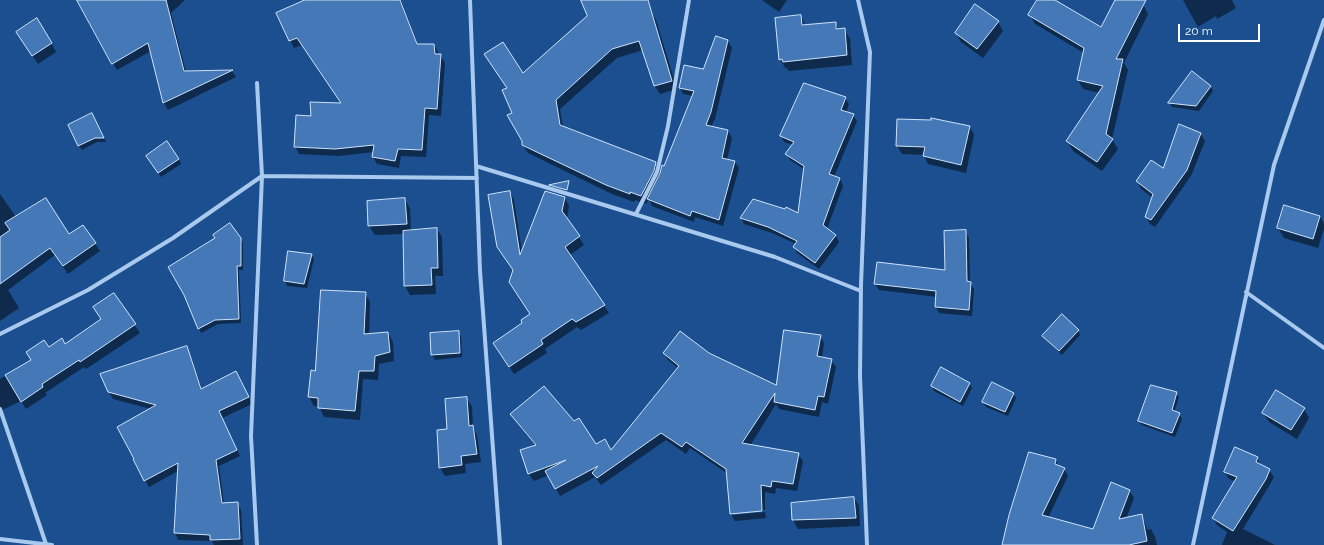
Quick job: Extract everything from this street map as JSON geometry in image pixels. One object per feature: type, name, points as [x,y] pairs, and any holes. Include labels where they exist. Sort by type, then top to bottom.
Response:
[{"type":"street","points":[[470,0],[480,271],[500,545]]},
{"type":"street","points":[[636,214],[657,172],[668,126],[689,0]]},
{"type":"street","points":[[858,0],[870,52],[861,291],[860,376],[867,545]]},
{"type":"street","points":[[1192,545],[1274,165],[1324,20]]},
{"type":"street","points":[[257,83],[262,176],[251,436],[257,545]]},
{"type":"street","points":[[476,166],[775,257],[861,291]]},
{"type":"street","points":[[0,334],[88,290],[173,238],[262,176],[476,178]]},
{"type":"street","points":[[1246,292],[1324,348]]},
{"type":"street","points":[[0,409],[46,544]]},
{"type":"street","points":[[0,539],[21,543],[52,545]]},
{"type":"building","points":[[77,0],[166,0],[184,71],[233,70],[163,103],[148,43],[112,64]]},
{"type":"building","points":[[305,0],[400,0],[417,44],[434,44],[435,54],[441,54],[437,109],[425,108],[422,150],[398,149],[395,161],[372,157],[374,145],[335,149],[294,147],[296,115],[311,116],[310,102],[341,103],[297,38],[289,41],[276,13]]},
{"type":"building","points":[[581,0],[648,0],[672,81],[654,86],[639,41],[612,49],[556,100],[560,125],[656,162],[654,171],[641,196],[630,192],[630,194],[606,185],[522,145],[522,141],[507,115],[512,113],[502,90],[507,88],[484,54],[503,42],[523,73],[587,16]]},
{"type":"building","points":[[1037,0],[1055,0],[1101,27],[1115,0],[1146,0],[1116,59],[1123,59],[1106,134],[1113,139],[1097,162],[1066,141],[1103,86],[1077,80],[1084,48],[1028,15]]},
{"type":"building","points":[[975,4],[999,21],[977,49],[955,33]]},
{"type":"building","points":[[801,15],[802,25],[836,22],[836,29],[845,28],[847,55],[783,62],[782,59],[779,60],[775,18]]},
{"type":"building","points":[[37,18],[52,43],[32,56],[16,32]]},
{"type":"building","points":[[716,36],[728,40],[711,112],[706,125],[728,130],[722,158],[735,161],[719,220],[692,211],[690,216],[647,199],[660,173],[662,165],[664,166],[694,91],[679,88],[684,65],[703,69]]},
{"type":"building","points":[[1192,71],[1211,86],[1196,106],[1168,103]]},
{"type":"building","points":[[804,83],[846,97],[841,110],[854,114],[829,174],[840,178],[823,225],[836,235],[815,263],[793,247],[797,241],[768,227],[740,218],[753,199],[785,209],[786,207],[798,213],[804,166],[785,154],[794,142],[780,136]]},
{"type":"building","points":[[92,113],[104,138],[95,138],[78,146],[68,125]]},
{"type":"building","points":[[931,118],[970,126],[961,165],[923,156],[925,147],[896,146],[897,119],[931,120]]},
{"type":"building","points":[[1179,124],[1201,133],[1187,170],[1151,220],[1145,217],[1153,194],[1136,181],[1151,160],[1163,168]]},
{"type":"building","points":[[167,141],[179,159],[158,173],[146,156]]},
{"type":"building","points":[[569,181],[567,190],[549,185]]},
{"type":"building","points":[[510,191],[520,255],[545,191],[565,197],[562,211],[580,236],[565,247],[605,305],[576,322],[572,319],[541,340],[543,344],[509,367],[493,343],[522,323],[521,320],[530,314],[509,282],[513,270],[497,247],[488,195]]},
{"type":"building","points":[[46,198],[69,234],[83,225],[96,243],[63,266],[50,248],[0,284],[0,237],[10,230],[5,223]]},
{"type":"building","points":[[405,198],[407,224],[368,226],[367,201]]},
{"type":"building","points":[[1284,205],[1320,216],[1313,239],[1277,228]]},
{"type":"building","points":[[230,223],[241,238],[241,266],[237,266],[239,319],[215,320],[198,329],[184,295],[168,267],[215,238],[213,235]]},
{"type":"building","points":[[437,228],[438,268],[431,268],[432,285],[404,286],[403,231]]},
{"type":"building","points":[[966,230],[967,281],[971,282],[969,310],[935,307],[936,291],[874,284],[877,262],[945,270],[944,231]]},
{"type":"building","points":[[288,251],[312,254],[304,284],[284,281]]},
{"type":"building","points":[[321,290],[366,292],[364,334],[388,332],[390,352],[375,356],[374,371],[359,371],[355,411],[318,408],[318,398],[308,397],[311,370],[315,371]]},
{"type":"building","points":[[114,293],[136,324],[80,362],[79,360],[42,384],[43,387],[21,402],[5,375],[31,360],[26,352],[44,340],[49,347],[62,338],[65,344],[101,319],[93,307]]},
{"type":"building","points":[[1062,314],[1079,330],[1059,351],[1042,336]]},
{"type":"building","points":[[784,330],[821,335],[817,356],[832,359],[824,397],[818,396],[815,410],[774,402],[775,393],[742,443],[799,453],[793,484],[772,481],[771,487],[761,485],[762,511],[730,514],[726,469],[686,442],[682,447],[661,433],[597,478],[592,473],[598,466],[555,489],[545,471],[566,460],[528,474],[520,450],[536,445],[510,414],[544,386],[574,421],[579,418],[596,444],[605,439],[611,450],[679,366],[663,353],[680,331],[709,353],[776,385]]},
{"type":"building","points":[[459,331],[460,353],[431,355],[430,333]]},
{"type":"building","points":[[187,346],[201,389],[236,371],[249,397],[219,411],[237,450],[216,460],[222,503],[238,502],[240,539],[210,540],[210,535],[174,533],[178,463],[144,481],[117,427],[156,405],[108,392],[100,374]]},
{"type":"building","points":[[941,367],[970,383],[960,402],[931,386]]},
{"type":"building","points":[[992,382],[1014,393],[1005,412],[982,402]]},
{"type":"building","points":[[1151,385],[1177,392],[1172,410],[1180,413],[1172,433],[1138,421]]},
{"type":"building","points":[[1276,390],[1305,408],[1291,430],[1262,413]]},
{"type":"building","points":[[467,397],[469,426],[473,425],[477,454],[461,456],[462,465],[439,468],[437,430],[447,429],[445,399]]},
{"type":"building","points":[[1235,447],[1258,457],[1256,462],[1270,469],[1266,479],[1233,531],[1212,518],[1237,477],[1224,472]]},
{"type":"building","points":[[1029,452],[1056,459],[1055,464],[1065,468],[1042,515],[1093,529],[1111,482],[1130,490],[1119,519],[1142,514],[1147,541],[1129,545],[1002,545],[1009,515]]},
{"type":"building","points":[[854,497],[856,518],[792,520],[791,503]]}]
